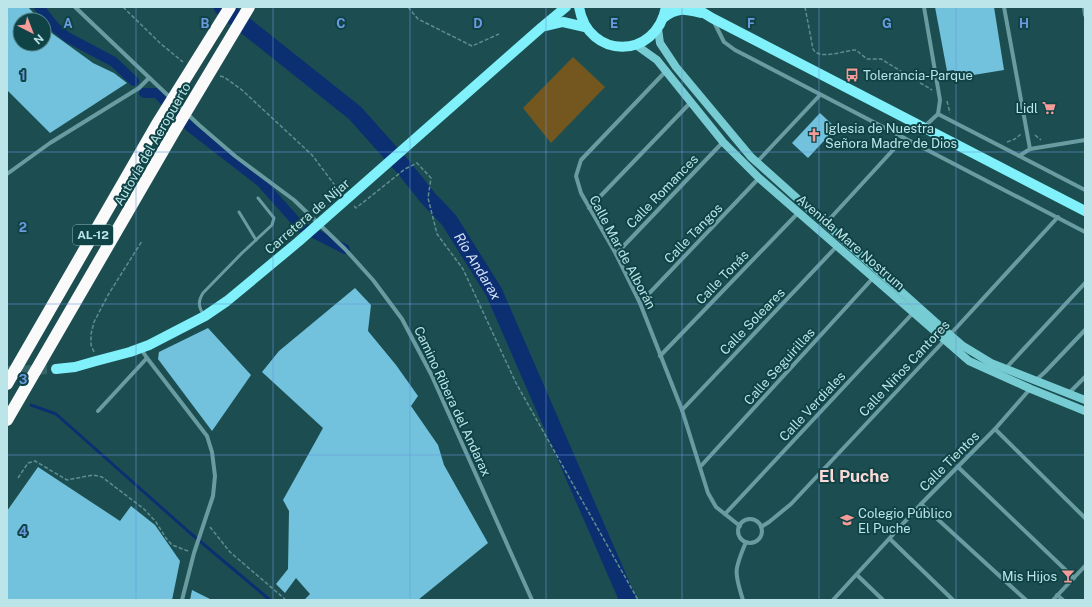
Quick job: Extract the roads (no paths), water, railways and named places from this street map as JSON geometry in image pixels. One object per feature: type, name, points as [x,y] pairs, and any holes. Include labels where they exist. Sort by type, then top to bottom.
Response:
[{"type":"highway","name":"Autovía del Aeropuerto","points":[[7,384],[157,124],[230,7]]},
{"type":"highway","name":"Autovía del Aeropuerto","points":[[7,420],[174,132],[249,7]]},
{"type":"main road","name":"Carretera de Níjar","points":[[56,370],[96,362],[149,345],[204,316],[227,300],[298,242],[566,7]]},
{"type":"main road","points":[[579,7],[580,16],[585,27],[595,38],[608,45],[622,47],[636,45],[648,39],[658,29],[666,7]]},
{"type":"main road","points":[[694,7],[708,16],[1085,211]]},
{"type":"main road","points":[[663,18],[672,11],[684,9],[708,16]]},
{"type":"main road","name":"Carretera de Níjar","points":[[542,27],[563,22],[585,27]]},
{"type":"street","name":"Camino Ribera del Andarax","points":[[75,7],[199,125],[235,156],[299,206],[345,249],[373,280],[402,319],[431,374],[532,600]]},
{"type":"street","points":[[923,128],[938,114],[940,100],[924,7]]},
{"type":"street","points":[[1004,7],[1030,149]]},
{"type":"street","points":[[1084,7],[1085,15]]},
{"type":"street","points":[[708,16],[724,42],[734,50],[1085,232]]},
{"type":"street","name":"Avenida Mare Nostrum","points":[[658,29],[660,43],[676,67],[739,144],[757,162],[826,223],[947,337],[969,361],[1085,411]]},
{"type":"street","name":"Avenida Mare Nostrum","points":[[636,45],[650,54],[666,71],[724,142],[759,178],[874,277],[913,313],[947,337],[991,363],[1085,400]]},
{"type":"street","name":"Calle Mar de Alborán","points":[[666,71],[581,160],[576,176],[581,193],[616,254],[640,303],[682,410],[708,493],[716,507],[740,526]]},
{"type":"street","points":[[7,174],[50,143],[139,88],[149,78]]},
{"type":"street","points":[[757,162],[820,95]]},
{"type":"street","points":[[589,208],[691,101]]},
{"type":"street","points":[[938,114],[1085,190]]},
{"type":"street","points":[[826,223],[904,138]]},
{"type":"street","points":[[1018,156],[1030,149],[1085,140]]},
{"type":"street","name":"Calle Romances","points":[[616,254],[724,142]]},
{"type":"street","name":"Calle Tangos","points":[[640,303],[759,178]]},
{"type":"street","name":"Calle Tonás","points":[[660,356],[798,213]]},
{"type":"street","name":"Calle Niños Cantores","points":[[761,527],[791,504],[1058,218]]},
{"type":"street","name":"Calle Soleares","points":[[682,410],[837,246]]},
{"type":"street","name":"Calle Seguirillas","points":[[700,467],[874,277]]},
{"type":"street","points":[[1006,368],[1085,283]]},
{"type":"street","name":"Calle Verdiales","points":[[725,514],[913,313]]},
{"type":"street","points":[[1036,380],[1085,330]]},
{"type":"street","points":[[141,348],[147,358],[207,436],[212,452],[215,476],[213,496],[194,553],[182,600]]},
{"type":"street","points":[[98,411],[147,358]]},
{"type":"street","points":[[1069,393],[1085,377]]},
{"type":"street","name":"Calle Tientos","points":[[833,600],[921,504],[995,429],[1031,389]]},
{"type":"street","points":[[995,429],[1085,518]]},
{"type":"street","points":[[958,467],[1074,578]]},
{"type":"street","points":[[921,504],[1026,600]]},
{"type":"street","points":[[746,520],[757,522],[761,527],[762,532],[759,539],[752,543],[746,542],[739,535],[740,526],[746,520]]},
{"type":"street","points":[[890,539],[953,600]]},
{"type":"street","points":[[743,600],[737,580],[736,570],[738,559],[746,542]]},
{"type":"street","points":[[1053,600],[1085,566]]},
{"type":"street","points":[[857,575],[883,600]]},
{"type":"street","points":[[1058,595],[1063,600]]},
{"type":"lane","points":[[204,316],[199,306],[199,300],[215,280],[274,222],[274,218],[258,198]]},
{"type":"lane","points":[[239,212],[256,240]]},
{"type":"waterway","points":[[39,7],[55,27],[67,37],[114,62],[134,81]]},
{"type":"waterway","name":"Río Andarax","points":[[222,7],[355,113],[405,169],[428,198],[449,220],[494,292],[628,600]]},
{"type":"waterway","points":[[144,93],[157,93],[190,127],[261,182],[300,226],[345,249]]},
{"type":"waterway","points":[[31,405],[56,414],[189,532],[270,600]]},
{"type":"tunnel","points":[[7,371],[56,369]]},
{"type":"place","name":"Tolerancia-Parque","points":[[852,75]]},
{"type":"place","name":"Lidl","points":[[1049,108]]},
{"type":"place","name":"Iglesia de Nuestra Señora Madre de Dios","points":[[814,135]]},
{"type":"place","name":"Colegio Público El Puche","points":[[847,520]]},
{"type":"place","name":"Mis Hijos","points":[[1068,576]]},
{"type":"district","name":"El Puche","points":[[854,476]]}]
